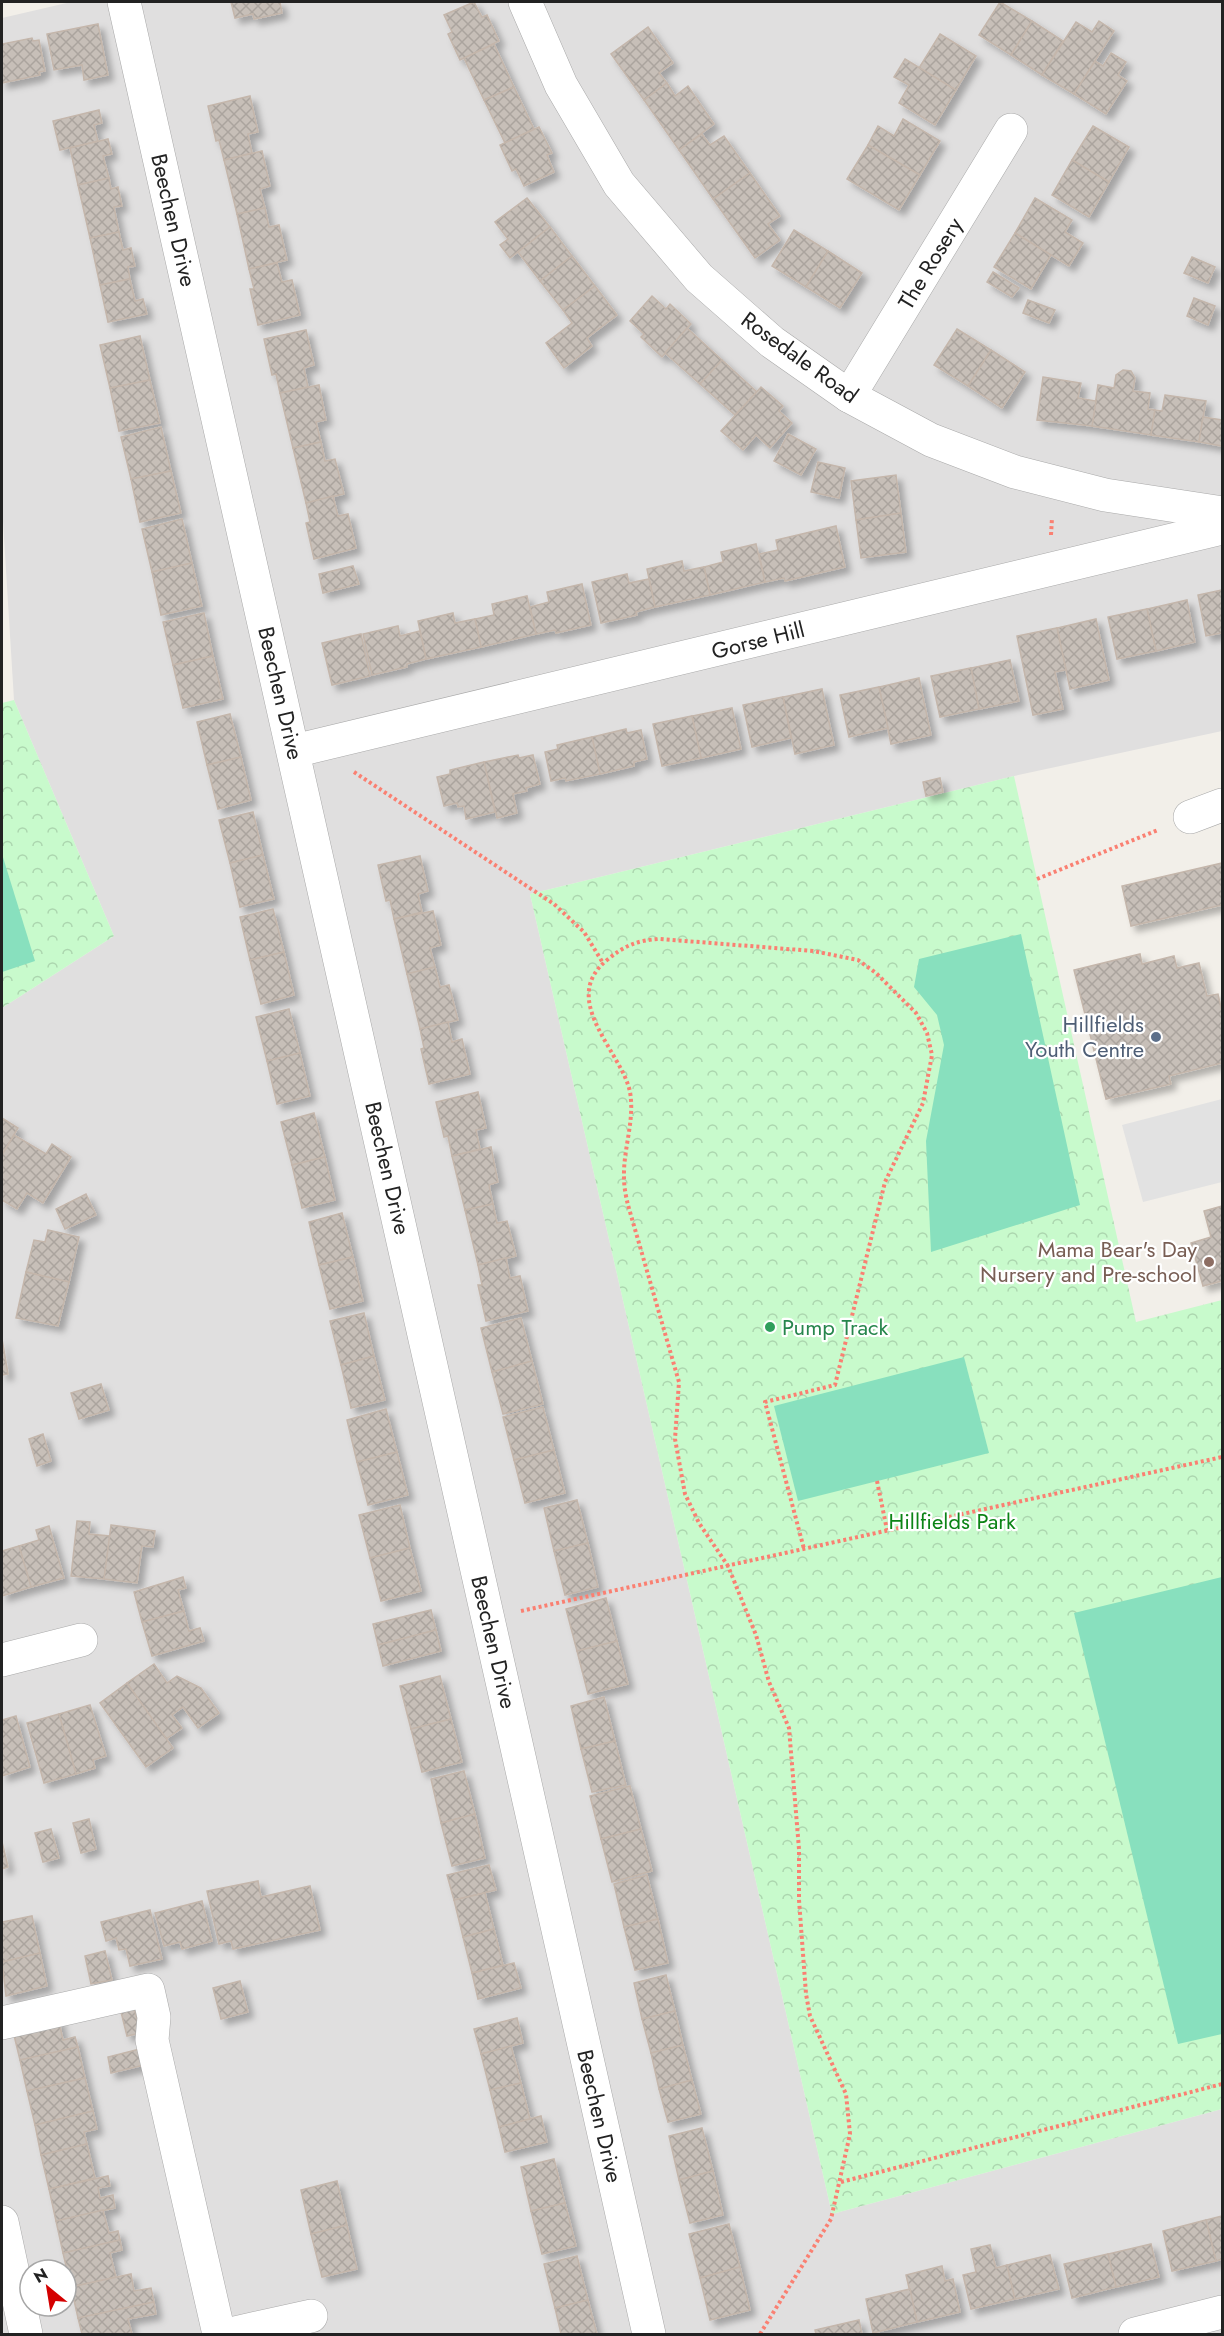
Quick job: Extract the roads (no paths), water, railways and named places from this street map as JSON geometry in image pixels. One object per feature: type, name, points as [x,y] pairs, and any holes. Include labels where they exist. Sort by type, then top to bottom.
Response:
[{"type":"street","name":"Beechen Drive","points":[[124,2],[305,749],[489,1618],[649,2334]]},
{"type":"street","name":"Rosedale Road","points":[[525,2],[561,85],[619,184],[699,278],[772,342],[849,396],[931,440],[1015,472],[1105,495],[1222,513]]},
{"type":"street","name":"The Rosery","points":[[849,396],[1011,130]]},
{"type":"street","name":"Gorse Hill","points":[[305,749],[1222,528]]},
{"type":"street","points":[[1190,817],[1222,805]]},
{"type":"street","points":[[2,1660],[81,1641]]},
{"type":"street","points":[[2,2023],[148,1990],[154,2017],[152,2040],[219,2334]]},
{"type":"street","points":[[2,2222],[26,2334]]},
{"type":"street","points":[[1135,2334],[1222,2312]]},
{"type":"street","points":[[230,2334],[311,2316]]},
{"type":"place","name":"Hillfields Youth Centre","points":[[1156,1037]]},
{"type":"place","name":"Mama Bear's Day Nursery and Pre-school","points":[[1209,1262]]},
{"type":"place","name":"Pump Track","points":[[770,1327]]},
{"type":"park label","name":"Hillfields Park","points":[[952,1521]]}]
